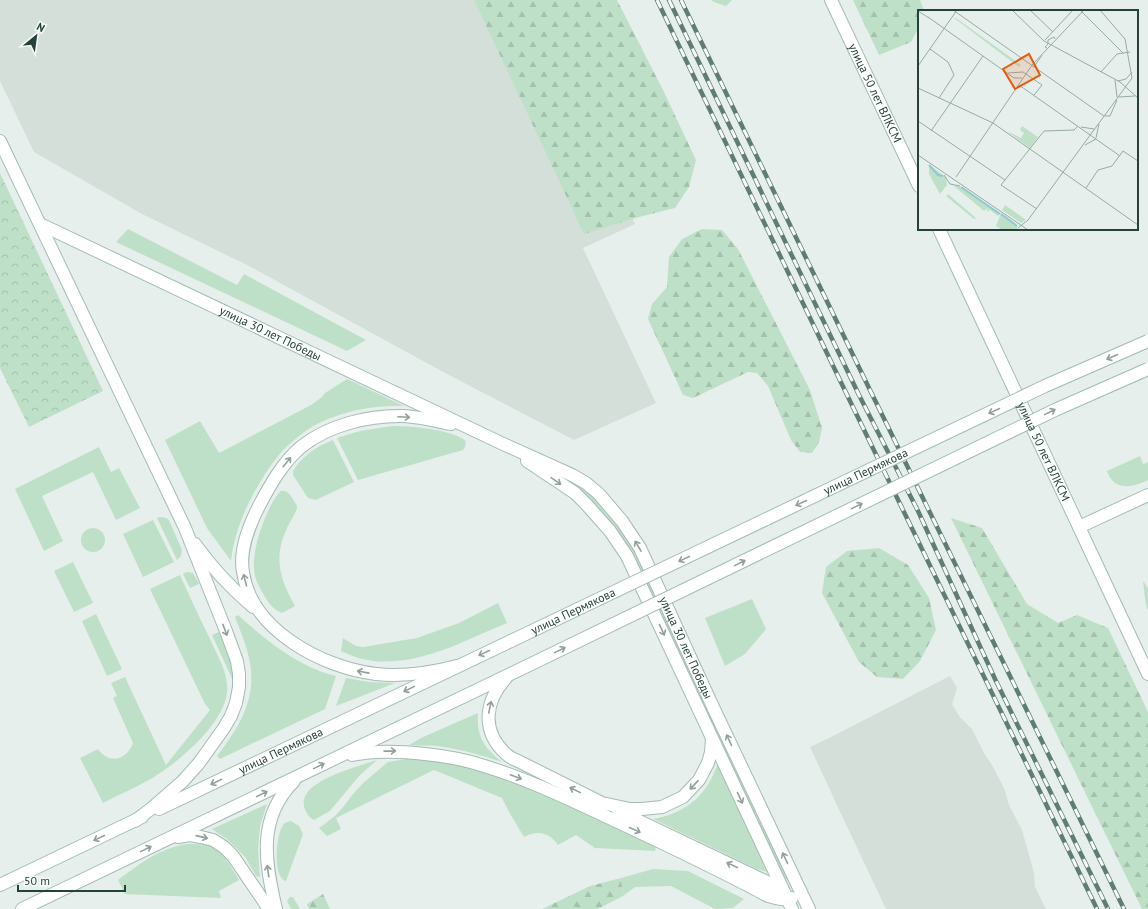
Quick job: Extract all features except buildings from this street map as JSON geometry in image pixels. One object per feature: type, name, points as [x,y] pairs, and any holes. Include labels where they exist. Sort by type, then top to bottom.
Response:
[{"type":"street","name":"улица 50 лет ВЛКСМ","points":[[831,0],[918,184]]},
{"type":"street","points":[[0,141],[185,528],[237,661],[239,687],[236,703],[231,716],[216,741],[183,782],[135,821]]},
{"type":"street","name":"улица 30 лет Победы","points":[[40,224],[501,443],[572,475],[586,483],[599,494],[622,521],[640,548],[713,707],[809,909]]},
{"type":"street","name":"улица 50 лет ВЛКСМ","points":[[939,230],[1080,526],[1148,674]]},
{"type":"street","name":"улица Пермякова","points":[[0,885],[1045,386],[1148,341]]},
{"type":"street","points":[[22,909],[510,675],[1048,413],[1148,369]]},
{"type":"street","points":[[262,615],[254,603],[244,580],[242,562],[245,542],[255,515],[269,488],[288,461],[300,448],[317,437],[336,428],[358,421],[380,417],[404,416],[430,420],[481,433]]},
{"type":"street","name":"улица 30 лет Победы","points":[[501,443],[574,493],[610,531],[627,556],[790,904]]},
{"type":"street","points":[[1080,526],[1148,495]]},
{"type":"street","points":[[185,528],[198,549],[237,594],[277,630],[297,645],[324,660],[344,668],[376,674],[410,675],[457,666]]},
{"type":"street","points":[[510,675],[500,685],[492,697],[488,713],[490,728],[495,741],[505,753],[602,803],[767,882],[790,904]]},
{"type":"street","points":[[602,803],[630,809],[642,809],[662,807],[683,797],[698,780],[708,763],[711,752],[712,737]]},
{"type":"street","points":[[337,757],[367,752],[405,751],[441,756],[480,764],[544,788],[687,854],[768,896],[790,904]]},
{"type":"street","points":[[276,909],[267,860],[266,843],[270,820],[280,798],[301,775]]},
{"type":"street","points":[[164,840],[190,835],[213,840],[224,847],[233,856],[269,909]]},
{"type":"street","points":[[790,904],[801,893]]},
{"type":"shaded area","points":[[0,0],[526,0],[635,224],[583,248],[656,403],[574,440],[447,374],[249,266],[142,214],[34,152],[0,81]]},
{"type":"shaded area","points":[[950,676],[957,688],[952,704],[959,716],[972,729],[1004,788],[1009,805],[1022,830],[1034,873],[1035,887],[1046,909],[886,909],[810,747]]},
{"type":"green space","points":[[474,0],[617,0],[663,90],[696,160],[689,187],[675,208],[639,217],[584,234]]},
{"type":"green space","points":[[711,0],[732,0],[726,6]]},
{"type":"green space","points":[[853,0],[920,0],[924,10],[918,10],[918,29],[911,42],[879,55]]},
{"type":"green space","points":[[0,173],[103,391],[29,427],[0,368]]},
{"type":"green space","points":[[128,229],[237,285],[244,274],[366,340],[347,351],[116,242]]},
{"type":"green space","points":[[702,229],[722,230],[738,249],[810,390],[822,428],[819,442],[812,453],[800,452],[791,440],[768,386],[757,373],[748,372],[693,398],[683,395],[648,319],[652,304],[667,287],[669,257],[682,239]]},
{"type":"green space","points":[[347,379],[404,406],[375,407],[345,413],[317,424],[287,446],[268,470],[251,498],[237,533],[231,561],[207,528],[165,440],[200,421],[219,453],[311,405],[325,393]]},
{"type":"green space","points":[[392,426],[419,428],[449,433],[465,440],[466,444],[463,450],[358,480],[337,438],[360,431]]},
{"type":"green space","points":[[333,440],[354,482],[316,500],[308,498],[293,475],[293,471],[310,452]]},
{"type":"green space","points":[[99,447],[111,472],[119,468],[140,508],[116,520],[93,472],[42,496],[63,541],[44,551],[15,489]]},
{"type":"green space","points":[[1140,456],[1143,464],[1148,462],[1148,480],[1139,484],[1125,486],[1116,483],[1111,479],[1107,471]]},
{"type":"green space","points":[[565,478],[573,481],[599,502],[618,526],[634,551],[788,879],[785,880],[631,553],[615,527],[592,502]]},
{"type":"green space","points":[[281,491],[289,493],[297,506],[283,539],[279,559],[285,587],[295,606],[282,613],[276,610],[268,602],[259,587],[254,572],[255,550],[262,527],[271,506]]},
{"type":"green space","points":[[160,517],[169,520],[182,550],[181,556],[177,560],[157,518]]},
{"type":"green space","points":[[951,518],[982,528],[1027,604],[1058,623],[1077,615],[1108,628],[1148,712],[1148,909],[1142,909]]},
{"type":"green space","points":[[153,520],[174,562],[143,577],[123,534]]},
{"type":"green space","points":[[93,528],[102,531],[105,540],[102,549],[93,552],[84,549],[81,540],[84,531]]},
{"type":"green space","points":[[879,548],[908,565],[929,598],[936,630],[920,661],[903,679],[877,677],[859,662],[822,593],[826,567],[847,551]]},
{"type":"green space","points":[[73,562],[93,603],[74,612],[54,571]]},
{"type":"green space","points":[[187,572],[193,573],[199,584],[190,588],[183,574]]},
{"type":"green space","points":[[180,575],[223,667],[227,684],[226,698],[221,712],[211,726],[186,753],[159,774],[103,803],[80,758],[98,749],[102,754],[112,759],[122,757],[127,753],[133,743],[113,698],[117,696],[111,683],[125,677],[166,765],[210,710],[205,704],[150,589]]},
{"type":"green space","points":[[1143,581],[1148,588],[1148,610],[1146,606]]},
{"type":"green space","points":[[752,599],[766,629],[745,654],[725,666],[705,618]]},
{"type":"green space","points":[[498,603],[507,623],[434,653],[396,661],[377,661],[358,658],[341,651],[343,638],[356,646],[363,647],[417,638],[459,623]]},
{"type":"green space","points":[[96,614],[122,669],[107,676],[82,621]]},
{"type":"green space","points":[[238,615],[260,634],[296,660],[322,672],[336,676],[325,709],[220,759],[217,756],[240,722],[249,698],[251,686],[249,658],[245,642],[235,617]]},
{"type":"green space","points":[[221,631],[232,664],[233,681],[212,635]]},
{"type":"green space","points":[[346,678],[369,682],[395,683],[336,706]]},
{"type":"green space","points":[[478,713],[478,728],[482,741],[490,752],[502,762],[454,749],[434,746],[409,745],[421,738]]},
{"type":"green space","points":[[406,759],[440,761],[459,765],[523,784],[654,844],[656,847],[655,851],[595,848],[576,835],[558,845],[551,837],[547,835],[534,833],[524,837],[502,798],[434,770],[336,818],[341,829],[327,836],[319,828],[335,816],[363,783],[388,762]]},
{"type":"green space","points":[[377,760],[359,776],[330,811],[314,820],[309,816],[306,812],[304,802],[307,792],[314,786],[335,774]]},
{"type":"green space","points":[[718,763],[767,872],[757,869],[653,819],[676,812],[694,801],[708,784]]},
{"type":"green space","points":[[267,804],[260,826],[258,849],[260,877],[256,876],[245,857],[227,839],[212,829]]},
{"type":"green space","points":[[291,821],[299,826],[303,834],[286,881],[282,878],[279,872],[277,864],[277,846],[283,825]]},
{"type":"green space","points":[[187,844],[203,845],[215,848],[224,856],[239,880],[219,891],[221,898],[125,894],[118,880],[142,862],[158,853]]},
{"type":"green space","points":[[653,869],[688,871],[744,899],[733,908],[715,909],[671,886],[635,887],[623,896],[621,878]]},
{"type":"green space","points":[[621,878],[623,896],[598,909],[542,909],[590,886]]},
{"type":"green space","points":[[323,894],[330,909],[309,909],[307,904]]},
{"type":"green space","points":[[290,897],[293,897],[300,909],[291,909],[287,901]]},
{"type":"railway","points":[[657,0],[1097,909]]},
{"type":"railway","points":[[669,0],[859,395],[918,511],[995,679],[1108,909]]},
{"type":"railway","points":[[681,0],[1124,909]]}]
